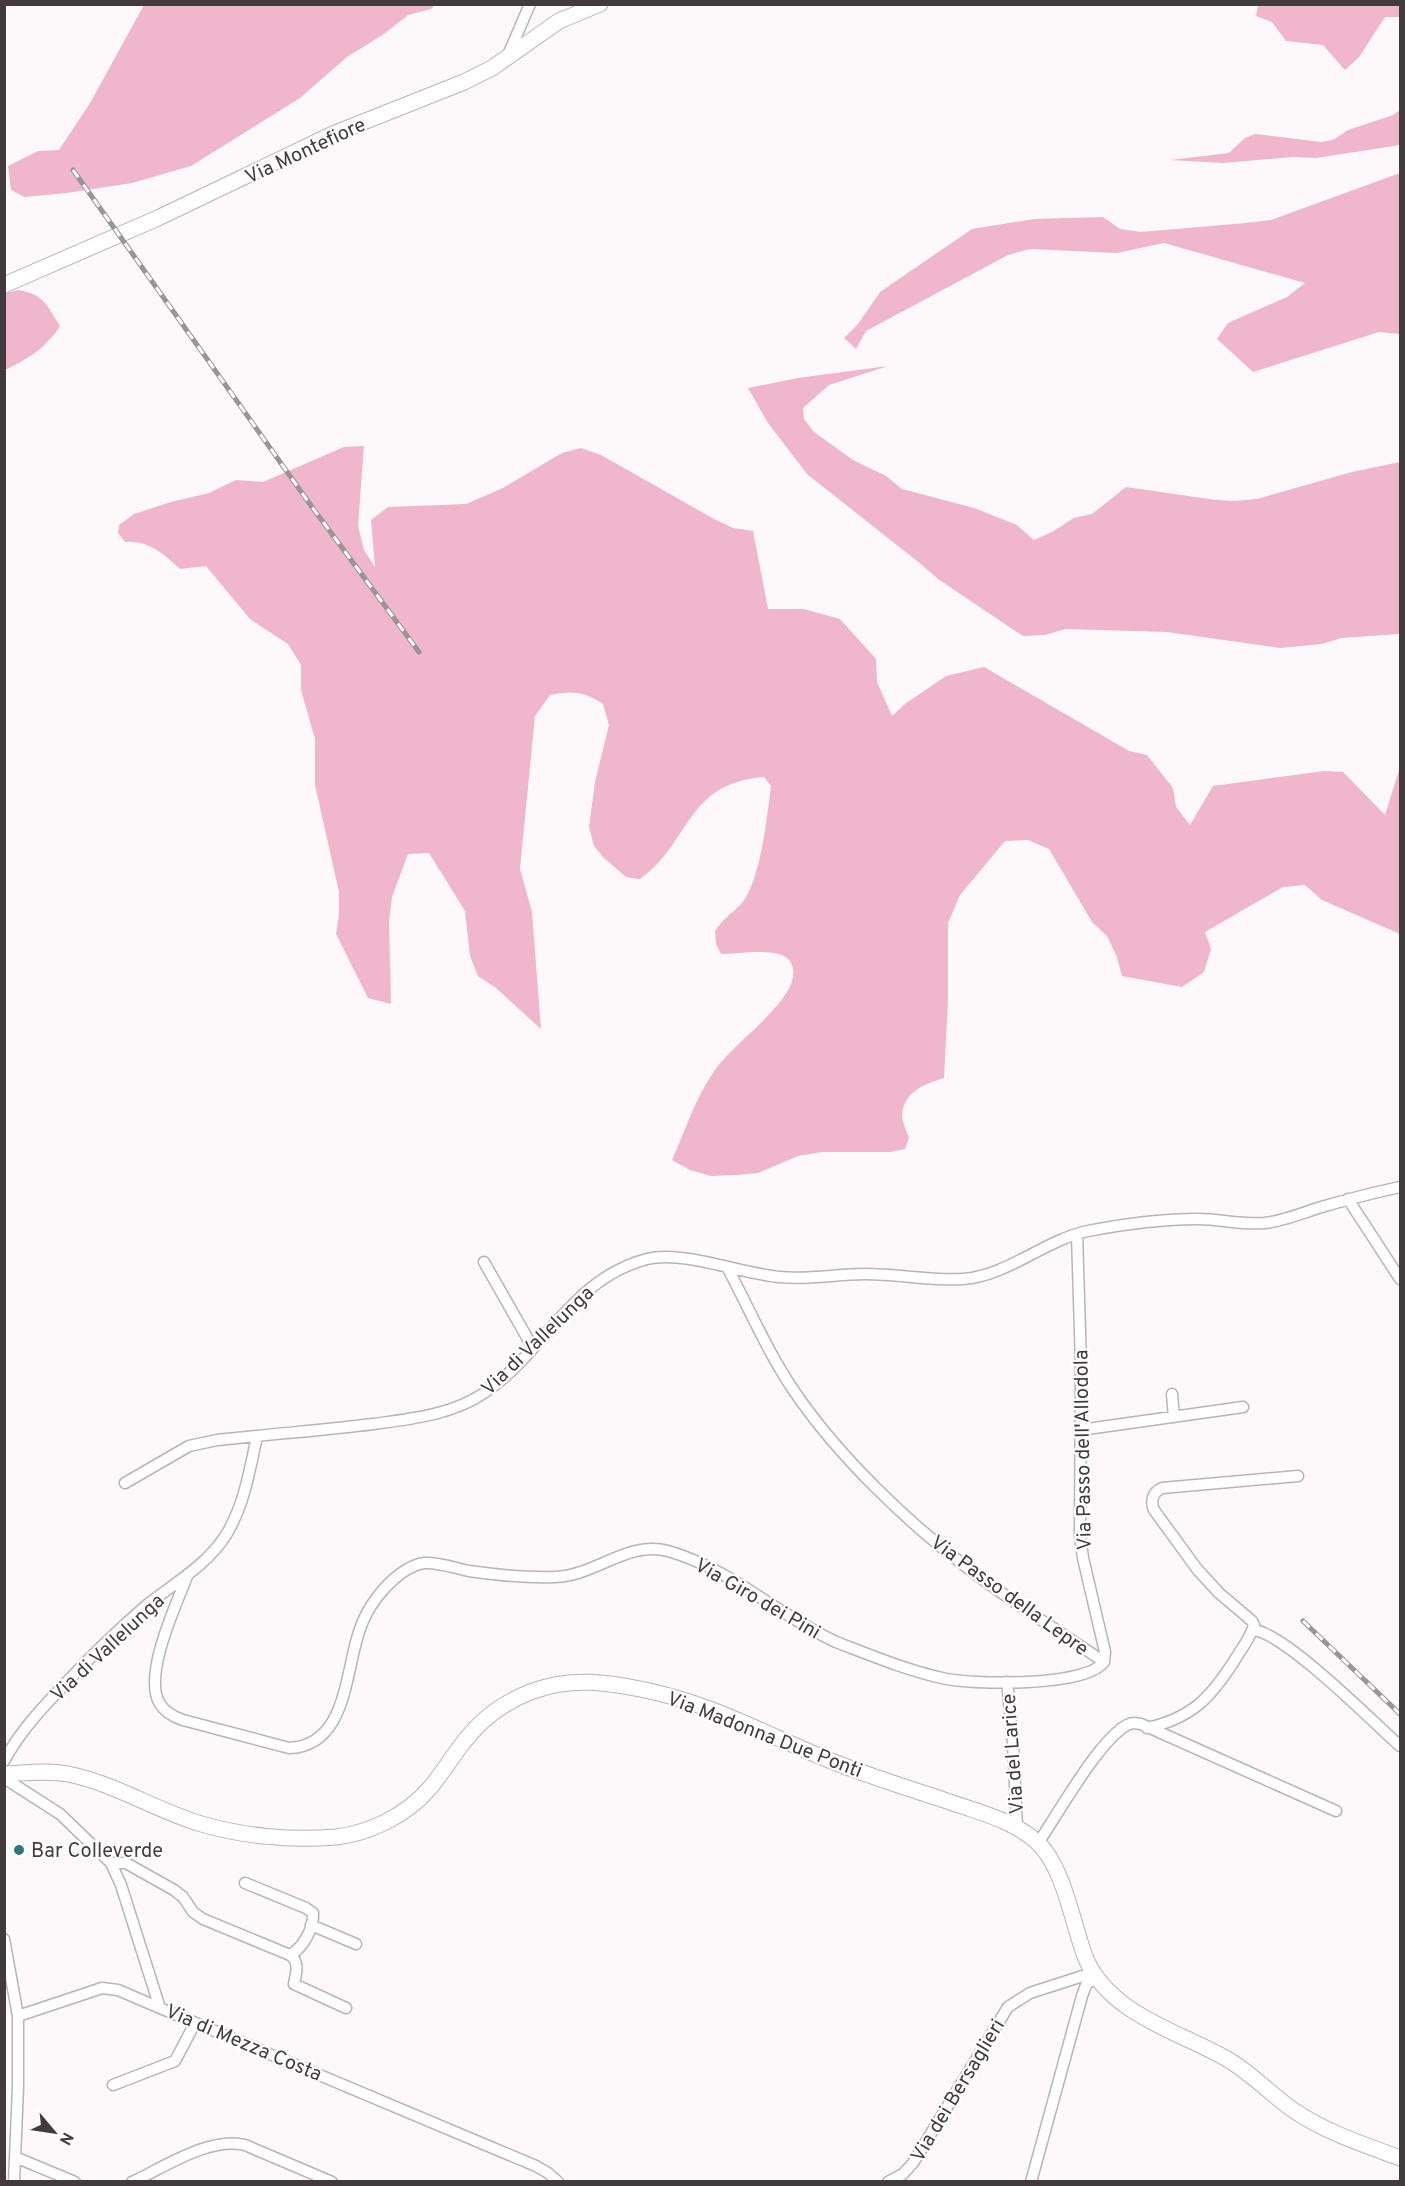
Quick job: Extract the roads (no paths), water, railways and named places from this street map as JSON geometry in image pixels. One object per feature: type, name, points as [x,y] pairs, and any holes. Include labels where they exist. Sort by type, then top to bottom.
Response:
[{"type":"main road","name":"Via Montefiore","points":[[4,285],[158,218],[333,134],[464,82],[507,58],[559,21],[600,4]]},
{"type":"main road","name":"Via Madonna Due Ponti","points":[[4,1776],[42,1772],[79,1777],[194,1821],[231,1831],[298,1837],[344,1836],[386,1822],[413,1804],[435,1783],[471,1732],[506,1704],[546,1687],[589,1681],[644,1689],[696,1703],[838,1764],[1017,1827],[1038,1843],[1053,1863],[1082,1951],[1103,1988],[1121,2003],[1238,2066],[1307,2118],[1341,2136],[1401,2158]]},
{"type":"street","points":[[507,58],[530,4]]},
{"type":"street","name":"Via di Vallelunga","points":[[4,1761],[30,1722],[95,1652],[143,1609],[209,1557],[222,1541],[231,1526],[244,1490],[257,1436],[326,1430],[397,1420],[451,1409],[486,1392],[510,1371],[582,1294],[601,1279],[624,1267],[662,1257],[786,1278],[867,1274],[977,1278],[1077,1234],[1103,1228],[1201,1219],[1268,1223],[1348,1199],[1401,1187]]},
{"type":"street","points":[[1348,1199],[1401,1279]]},
{"type":"street","name":"Via Passo dell'Allodola","points":[[1077,1234],[1081,1550],[1105,1652],[1104,1662]]},
{"type":"street","points":[[484,1262],[532,1348]]},
{"type":"street","name":"Via Passo della Lepre","points":[[727,1267],[793,1390],[825,1432],[852,1462],[929,1536],[966,1567],[1104,1662]]},
{"type":"street","points":[[1172,1394],[1174,1417]]},
{"type":"street","points":[[1080,1430],[1243,1407]]},
{"type":"street","points":[[125,1483],[189,1446],[209,1441],[257,1436]]},
{"type":"street","points":[[1147,1728],[1179,1718],[1204,1700],[1223,1678],[1254,1625],[1219,1593],[1185,1555],[1154,1510],[1152,1500],[1156,1491],[1162,1488],[1298,1476]]},
{"type":"street","name":"Via Giro dei Pini","points":[[188,1574],[157,1665],[155,1685],[159,1702],[168,1712],[183,1720],[284,1748],[296,1748],[314,1740],[332,1722],[344,1697],[358,1635],[368,1612],[392,1581],[406,1570],[423,1563],[524,1576],[558,1577],[584,1572],[638,1550],[664,1550],[690,1559],[730,1578],[820,1634],[844,1645],[939,1678],[969,1682],[1060,1679],[1096,1670],[1104,1662]]},
{"type":"street","points":[[1253,1630],[1265,1633],[1295,1652],[1401,1746]]},
{"type":"street","name":"Via del Larice","points":[[1007,1682],[1017,1827]]},
{"type":"street","points":[[1038,1843],[1102,1749],[1128,1724],[1138,1723],[1336,1811]]},
{"type":"street","name":"Via di Mezza Costa","points":[[4,1776],[60,1814],[111,1863],[121,1885],[160,2008],[536,2166],[558,2181]]},
{"type":"street","points":[[111,1863],[126,1863],[174,1890],[183,1897],[193,1912],[203,1919],[290,1955],[297,1965],[294,1984],[346,2008]]},
{"type":"street","points":[[245,1884],[311,1910],[314,1916],[303,1943],[290,1955]]},
{"type":"street","points":[[311,1924],[356,1944]]},
{"type":"street","points":[[4,1939],[18,2016],[14,2181]]},
{"type":"street","points":[[1031,2181],[1083,1992],[1094,1975]]},
{"type":"street","name":"Via dei Bersaglieri","points":[[888,2181],[903,2174],[915,2160],[1008,2007],[1030,1993],[1094,1975]]},
{"type":"street","points":[[18,2016],[102,1988],[118,1990],[160,2008]]},
{"type":"street","points":[[113,2085],[175,2061],[195,2023]]},
{"type":"street","points":[[132,2181],[205,2148],[234,2142],[332,2181]]},
{"type":"street","points":[[15,2157],[75,2181]]},
{"type":"railway","points":[[73,170],[312,507],[419,652]]},
{"type":"railway","points":[[1303,1621],[1400,1714]]},
{"type":"place","name":"Bar Colleverde","points":[[19,1850]]}]
